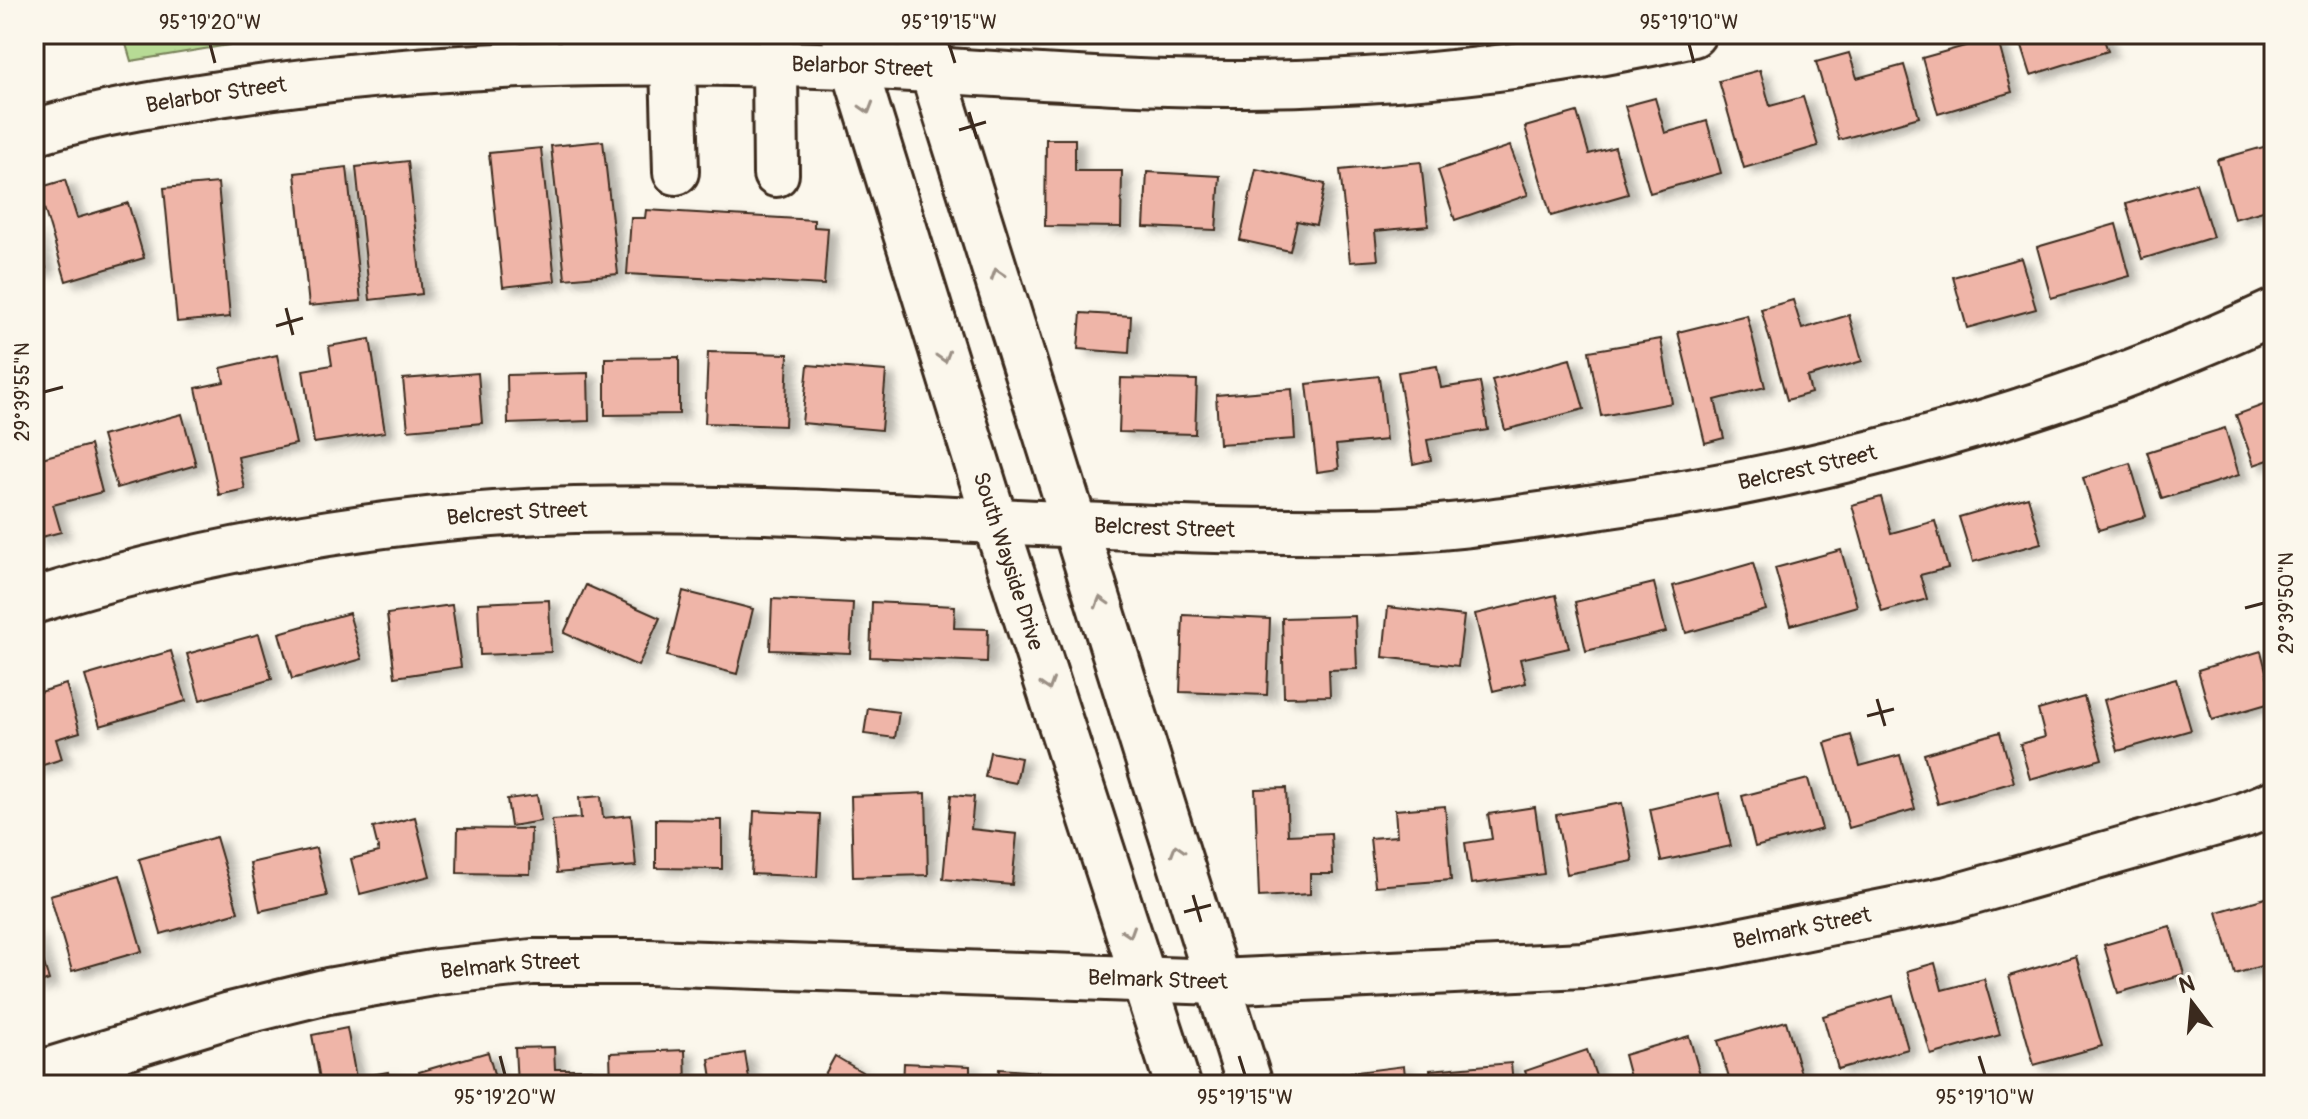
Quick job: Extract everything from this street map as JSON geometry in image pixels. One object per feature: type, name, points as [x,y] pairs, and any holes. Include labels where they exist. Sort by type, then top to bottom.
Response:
[{"type":"street","name":"Belarbor Street","points":[[34,132],[176,100],[419,68],[540,62],[775,65],[849,50],[927,53],[1242,84],[1367,79],[1502,66],[1693,34]]},
{"type":"street","name":"South Wayside Drive","points":[[849,50],[995,521],[1178,1085]]},
{"type":"street","points":[[927,53],[1078,527],[1250,1085]]},
{"type":"street","points":[[673,63],[676,172]]},
{"type":"street","points":[[775,65],[776,174]]},
{"type":"street","name":"Belcrest Street","points":[[34,601],[186,561],[424,522],[569,510],[688,509],[1078,527],[1357,531],[1466,525],[1636,502],[1762,478],[1936,438],[2202,346],[2274,312]]},
{"type":"street","name":"Belmark Street","points":[[34,1075],[230,1015],[328,991],[438,972],[532,962],[648,962],[1218,982],[1583,965],[1713,946],[1948,899],[2244,815],[2274,803]]},
{"type":"green space","points":[[123,34],[296,34],[131,61]]},
{"type":"building","points":[[2018,34],[2102,34],[2108,51],[2031,75]]},
{"type":"building","points":[[1997,37],[2012,92],[1938,114],[1922,58]]},
{"type":"building","points":[[1849,53],[1857,78],[1904,65],[1919,117],[1839,140],[1816,62]]},
{"type":"building","points":[[1760,70],[1770,106],[1803,97],[1818,146],[1744,168],[1719,81]]},
{"type":"building","points":[[1655,98],[1665,133],[1707,121],[1721,173],[1650,193],[1625,106]]},
{"type":"building","points":[[1577,112],[1589,154],[1615,147],[1628,194],[1551,216],[1525,127]]},
{"type":"building","points":[[1046,139],[1075,139],[1075,171],[1122,171],[1121,227],[1045,226]]},
{"type":"building","points":[[603,141],[618,274],[565,279],[551,146]]},
{"type":"building","points":[[2274,144],[2274,208],[2234,219],[2217,160]]},
{"type":"building","points":[[1510,146],[1528,195],[1455,220],[1438,170]]},
{"type":"building","points":[[541,148],[555,281],[503,287],[489,153]]},
{"type":"building","points":[[408,161],[422,294],[370,300],[356,167]]},
{"type":"building","points":[[1421,162],[1428,226],[1375,231],[1378,260],[1350,262],[1340,170]]},
{"type":"building","points":[[347,167],[361,301],[309,306],[295,173]]},
{"type":"building","points":[[1256,169],[1325,184],[1316,225],[1297,221],[1290,251],[1240,240]]},
{"type":"building","points":[[1147,172],[1220,176],[1216,230],[1144,227]]},
{"type":"building","points":[[65,180],[77,218],[128,203],[144,258],[66,281],[38,188]]},
{"type":"building","points":[[218,183],[230,317],[177,322],[164,188]]},
{"type":"building","points":[[2196,183],[2213,237],[2142,259],[2126,204]]},
{"type":"building","points":[[646,210],[814,220],[814,227],[828,228],[824,285],[627,274],[631,218],[645,218]]},
{"type":"building","points":[[2116,224],[2130,276],[2051,298],[2037,247]]},
{"type":"building","points":[[34,228],[46,268],[34,271]]},
{"type":"building","points":[[2021,258],[2036,309],[1967,328],[1953,277]]},
{"type":"building","points":[[1793,300],[1802,329],[1849,315],[1862,361],[1807,377],[1811,393],[1787,400],[1761,309]]},
{"type":"building","points":[[1081,313],[1131,316],[1129,353],[1078,349]]},
{"type":"building","points":[[1747,315],[1765,387],[1715,400],[1724,438],[1705,443],[1678,332]]},
{"type":"building","points":[[370,339],[385,432],[314,443],[303,370],[332,365],[329,346]]},
{"type":"building","points":[[1661,339],[1672,403],[1601,416],[1589,351]]},
{"type":"building","points":[[708,352],[788,354],[785,426],[705,423]]},
{"type":"building","points":[[277,355],[296,444],[238,457],[245,489],[219,495],[196,388],[224,382],[221,368]]},
{"type":"building","points":[[679,357],[679,414],[605,415],[605,358]]},
{"type":"building","points":[[1570,359],[1584,409],[1505,430],[1492,380]]},
{"type":"building","points":[[808,365],[886,371],[881,430],[802,423]]},
{"type":"building","points":[[1437,366],[1441,388],[1480,382],[1488,430],[1427,440],[1431,460],[1413,464],[1398,372]]},
{"type":"building","points":[[478,373],[482,423],[408,430],[403,379]]},
{"type":"building","points":[[588,373],[589,421],[508,424],[507,375]]},
{"type":"building","points":[[1379,376],[1386,440],[1336,445],[1339,469],[1317,472],[1307,384]]},
{"type":"building","points":[[1121,378],[1197,380],[1195,434],[1119,432]]},
{"type":"building","points":[[1292,389],[1295,439],[1219,444],[1216,395]]},
{"type":"building","points":[[2274,401],[2274,458],[2254,465],[2236,415]]},
{"type":"building","points":[[182,414],[196,465],[117,488],[102,436]]},
{"type":"building","points":[[2225,428],[2239,475],[2162,499],[2147,452]]},
{"type":"building","points":[[90,445],[102,492],[53,505],[61,532],[34,539],[34,460]]},
{"type":"building","points":[[2130,463],[2146,516],[2099,530],[2083,478]]},
{"type":"building","points":[[1881,497],[1891,533],[1935,521],[1948,568],[1920,575],[1927,599],[1882,612],[1852,505]]},
{"type":"building","points":[[2028,497],[2041,543],[1973,562],[1959,517]]},
{"type":"building","points":[[1841,550],[1857,606],[1791,625],[1775,568]]},
{"type":"building","points":[[1753,563],[1766,610],[1686,633],[1673,586]]},
{"type":"building","points":[[1654,583],[1666,632],[1586,651],[1575,602]]},
{"type":"building","points":[[586,585],[660,618],[638,666],[564,633]]},
{"type":"building","points":[[683,591],[753,609],[737,674],[667,656]]},
{"type":"building","points":[[1556,595],[1569,648],[1520,659],[1526,683],[1493,691],[1475,614]]},
{"type":"building","points":[[772,599],[853,603],[850,653],[770,650]]},
{"type":"building","points":[[549,600],[551,652],[480,655],[478,603]]},
{"type":"building","points":[[872,602],[955,606],[954,628],[988,629],[987,662],[870,657]]},
{"type":"building","points":[[452,605],[461,667],[395,677],[387,614]]},
{"type":"building","points":[[1388,607],[1464,616],[1458,666],[1383,657]]},
{"type":"building","points":[[349,613],[362,659],[292,679],[279,633]]},
{"type":"building","points":[[1183,615],[1270,619],[1267,695],[1180,692]]},
{"type":"building","points":[[1355,616],[1357,669],[1329,670],[1330,696],[1284,697],[1282,618]]},
{"type":"building","points":[[259,634],[272,679],[200,700],[187,654]]},
{"type":"building","points":[[171,651],[186,701],[100,726],[85,676]]},
{"type":"building","points":[[2261,651],[2274,702],[2212,720],[2198,670]]},
{"type":"building","points":[[2176,679],[2191,730],[2118,751],[2104,700]]},
{"type":"building","points":[[66,684],[80,732],[56,739],[62,759],[34,768],[34,694]]},
{"type":"building","points":[[2084,697],[2102,759],[2030,779],[2020,744],[2045,737],[2038,710]]},
{"type":"building","points":[[868,708],[899,712],[895,738],[864,734]]},
{"type":"building","points":[[2000,732],[2014,782],[1938,804],[1924,754]]},
{"type":"building","points":[[1851,735],[1860,766],[1900,755],[1915,809],[1849,828],[1825,743]]},
{"type":"building","points":[[990,752],[1021,758],[1016,783],[985,777]]},
{"type":"building","points":[[1808,779],[1822,829],[1755,847],[1742,796]]},
{"type":"building","points":[[1286,788],[1288,835],[1331,833],[1333,874],[1310,874],[1310,894],[1259,897],[1255,789]]},
{"type":"building","points":[[926,793],[928,875],[853,877],[851,796]]},
{"type":"building","points":[[1719,793],[1731,846],[1661,861],[1650,809]]},
{"type":"building","points":[[537,795],[541,821],[511,826],[507,799]]},
{"type":"building","points":[[951,795],[974,797],[971,829],[1017,834],[1012,885],[943,879]]},
{"type":"building","points":[[601,796],[603,818],[631,815],[636,866],[557,873],[552,820],[581,818],[579,798]]},
{"type":"building","points":[[1622,803],[1633,861],[1567,874],[1556,815]]},
{"type":"building","points":[[1445,806],[1451,880],[1375,886],[1370,838],[1397,836],[1395,810]]},
{"type":"building","points":[[1535,807],[1544,874],[1471,884],[1465,843],[1492,839],[1488,814]]},
{"type":"building","points":[[754,811],[820,814],[817,877],[751,874]]},
{"type":"building","points":[[415,817],[430,876],[360,894],[351,859],[379,852],[373,828]]},
{"type":"building","points":[[656,819],[722,820],[722,869],[656,868]]},
{"type":"building","points":[[458,828],[531,829],[530,874],[457,873]]},
{"type":"building","points":[[216,837],[238,912],[161,934],[139,859]]},
{"type":"building","points":[[316,848],[327,896],[260,911],[250,863]]},
{"type":"building","points":[[120,875],[142,951],[72,971],[50,895]]},
{"type":"building","points":[[2269,897],[2274,915],[2274,962],[2235,974],[2217,912]]},
{"type":"building","points":[[2170,926],[2184,974],[2118,993],[2104,945]]},
{"type":"building","points":[[34,930],[49,980],[34,985]]},
{"type":"building","points":[[2076,956],[2102,1046],[2034,1065],[2009,976]]},
{"type":"building","points":[[1935,963],[1942,990],[1984,979],[2000,1035],[1931,1055],[1907,971]]},
{"type":"building","points":[[1893,996],[1908,1049],[1838,1069],[1823,1016]]},
{"type":"building","points":[[1786,1021],[1803,1081],[1787,1085],[1731,1085],[1718,1041]]},
{"type":"building","points":[[347,1028],[356,1078],[388,1072],[391,1085],[321,1085],[312,1035]]},
{"type":"building","points":[[1689,1036],[1703,1085],[1632,1085],[1624,1055]]},
{"type":"building","points":[[554,1047],[555,1069],[592,1069],[593,1085],[517,1085],[515,1048]]},
{"type":"building","points":[[685,1050],[686,1085],[611,1085],[610,1053]]},
{"type":"building","points":[[1587,1050],[1599,1085],[1530,1085],[1525,1071]]},
{"type":"building","points":[[488,1052],[497,1085],[423,1085],[419,1072]]},
{"type":"building","points":[[745,1053],[750,1085],[713,1085],[709,1059]]},
{"type":"building","points":[[835,1056],[884,1085],[819,1085]]},
{"type":"building","points":[[904,1063],[970,1066],[970,1085],[903,1085]]},
{"type":"building","points":[[1511,1063],[1513,1085],[1431,1085],[1430,1070]]},
{"type":"building","points":[[1404,1066],[1406,1085],[1333,1085],[1332,1075]]},
{"type":"building","points":[[999,1069],[1068,1074],[1067,1085],[998,1085]]}]
